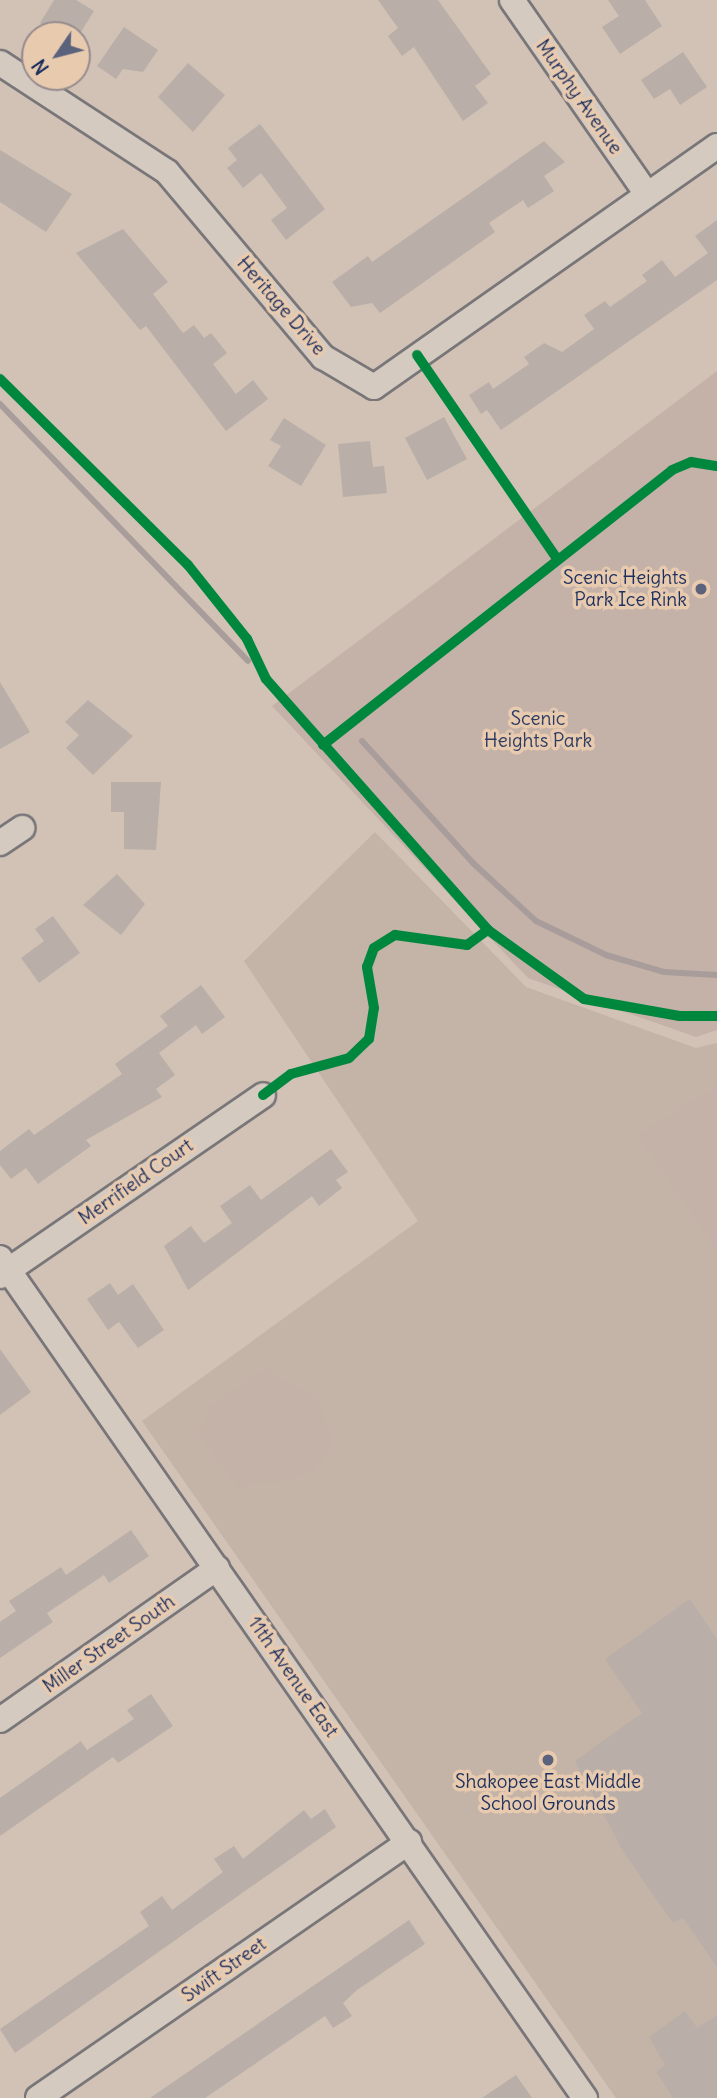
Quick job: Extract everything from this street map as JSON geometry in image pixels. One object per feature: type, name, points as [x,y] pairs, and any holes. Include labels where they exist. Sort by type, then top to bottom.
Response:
[{"type":"street","name":"Murphy Avenue","points":[[512,0],[647,194]]},
{"type":"street","name":"Heritage Drive","points":[[0,63],[167,172],[324,357],[374,387],[717,146]]},
{"type":"street","points":[[0,843],[22,828]]},
{"type":"street","name":"Merrifield Court","points":[[3,1268],[263,1095]]},
{"type":"street","name":"11th Avenue East","points":[[3,1268],[217,1568],[585,2098]]},
{"type":"street","name":"Miller Street South","points":[[0,1720],[217,1568]]},
{"type":"street","name":"Swift Street","points":[[38,2098],[409,1842]]},
{"type":"shaded area","name":"Shakopee East Middle School Grounds","points":[[375,832],[526,987],[696,1048],[717,1043],[717,2098],[616,2098],[142,1421],[418,1221],[244,961]]},
{"type":"green space","name":"Scenic Heights Park","points":[[717,371],[717,1030],[696,1037],[528,978],[272,706]]},
{"type":"green space","points":[[717,1086],[717,1250],[637,1135]]},
{"type":"green space","points":[[265,1368],[317,1399],[335,1441],[317,1468],[285,1482],[249,1482],[239,1489],[199,1436],[208,1408]]},
{"type":"building","points":[[54,0],[76,0],[94,11],[88,21],[41,21]]},
{"type":"building","points":[[378,0],[438,0],[491,74],[475,86],[488,103],[463,121],[414,47],[402,56],[388,36],[398,28]]},
{"type":"building","points":[[608,0],[645,0],[662,26],[620,54],[602,27],[619,16]]},
{"type":"building","points":[[124,27],[158,50],[143,72],[123,69],[116,79],[97,66]]},
{"type":"building","points":[[683,52],[707,87],[680,105],[670,89],[654,99],[641,80]]},
{"type":"building","points":[[188,63],[225,95],[193,132],[158,97]]},
{"type":"building","points":[[260,124],[325,209],[286,240],[271,220],[287,208],[261,173],[243,188],[227,168],[237,160],[228,148]]},
{"type":"building","points":[[544,141],[565,162],[544,176],[554,191],[528,208],[523,200],[489,223],[495,232],[380,313],[372,303],[351,307],[332,282],[368,256],[372,262]]},
{"type":"building","points":[[0,150],[72,194],[46,232],[0,202]]},
{"type":"building","points":[[717,220],[717,280],[501,430],[487,410],[481,414],[469,395],[489,382],[493,389],[529,364],[524,357],[544,343],[562,352],[594,329],[584,315],[605,301],[610,307],[647,281],[642,275],[662,260],[675,277],[708,253],[695,236]]},
{"type":"building","points":[[123,229],[168,282],[153,294],[183,333],[194,325],[204,338],[211,333],[227,353],[213,364],[236,394],[253,380],[268,399],[226,431],[146,326],[140,330],[76,253]]},
{"type":"building","points":[[444,417],[467,459],[427,480],[405,438]]},
{"type":"building","points":[[284,418],[326,445],[301,486],[268,466],[281,446],[270,440]]},
{"type":"building","points":[[370,441],[373,467],[384,466],[387,493],[343,497],[338,444]]},
{"type":"building","points":[[0,682],[30,732],[0,749]]},
{"type":"building","points":[[88,700],[133,736],[93,775],[66,748],[79,735],[65,722]]},
{"type":"building","points":[[111,782],[161,782],[156,850],[124,849],[124,812],[111,812]]},
{"type":"building","points":[[117,874],[145,904],[121,935],[83,905]]},
{"type":"building","points":[[53,916],[80,953],[39,983],[21,958],[44,941],[35,929]]},
{"type":"building","points":[[201,985],[225,1017],[202,1034],[196,1025],[159,1053],[175,1075],[156,1089],[162,1097],[86,1140],[91,1146],[38,1184],[26,1168],[11,1179],[0,1165],[0,1151],[29,1129],[34,1135],[122,1074],[115,1064],[168,1026],[160,1016]]},
{"type":"building","points":[[331,1149],[348,1172],[336,1180],[342,1188],[319,1206],[312,1196],[188,1290],[164,1246],[191,1226],[204,1243],[232,1223],[220,1206],[250,1185],[261,1200]]},
{"type":"building","points":[[110,1283],[118,1295],[133,1284],[164,1330],[138,1348],[119,1322],[108,1330],[87,1299]]},
{"type":"building","points":[[0,1349],[31,1392],[0,1415]]},
{"type":"building","points":[[131,1530],[149,1556],[109,1583],[104,1575],[47,1613],[53,1622],[0,1658],[0,1622],[16,1611],[9,1601],[61,1567],[66,1575]]},
{"type":"building","points":[[690,1599],[717,1639],[717,1967],[683,1918],[673,1923],[624,1853],[575,1761],[642,1713],[605,1659]]},
{"type":"building","points":[[151,1694],[173,1726],[118,1763],[113,1757],[0,1836],[0,1798],[81,1741],[87,1750],[134,1719],[127,1710]]},
{"type":"building","points":[[325,1809],[336,1827],[15,2053],[0,2029],[149,1926],[140,1912],[162,1896],[172,1910],[223,1872],[214,1859],[234,1846],[243,1859],[304,1810],[311,1819]]},
{"type":"building","points":[[409,1920],[425,1944],[357,1990],[343,2003],[352,2016],[333,2028],[325,2016],[205,2098],[150,2098]]},
{"type":"building","points":[[685,2011],[697,2028],[717,2015],[717,2098],[673,2098],[656,2072],[665,2065],[649,2037]]},
{"type":"building","points":[[516,2075],[532,2098],[482,2098]]},
{"type":"waterway","points":[[0,404],[248,661]]},
{"type":"waterway","points":[[362,741],[474,864],[536,921],[606,955],[664,972],[717,975]]},
{"type":"cycle path","points":[[417,355],[556,557]]},
{"type":"cycle path","points":[[0,379],[188,565],[247,639],[266,679],[488,930],[584,999],[679,1016],[717,1016]]},
{"type":"cycle path","points":[[323,745],[672,470],[691,462],[717,466]]},
{"type":"cycle path","points":[[263,1095],[291,1074],[349,1058],[369,1039],[374,1008],[367,967],[374,948],[395,935],[467,945],[488,930]]},
{"type":"place","name":"Scenic Heights Park Ice Rink","points":[[701,589]]},
{"type":"place","name":"Shakopee East Middle School Grounds","points":[[548,1760]]}]
